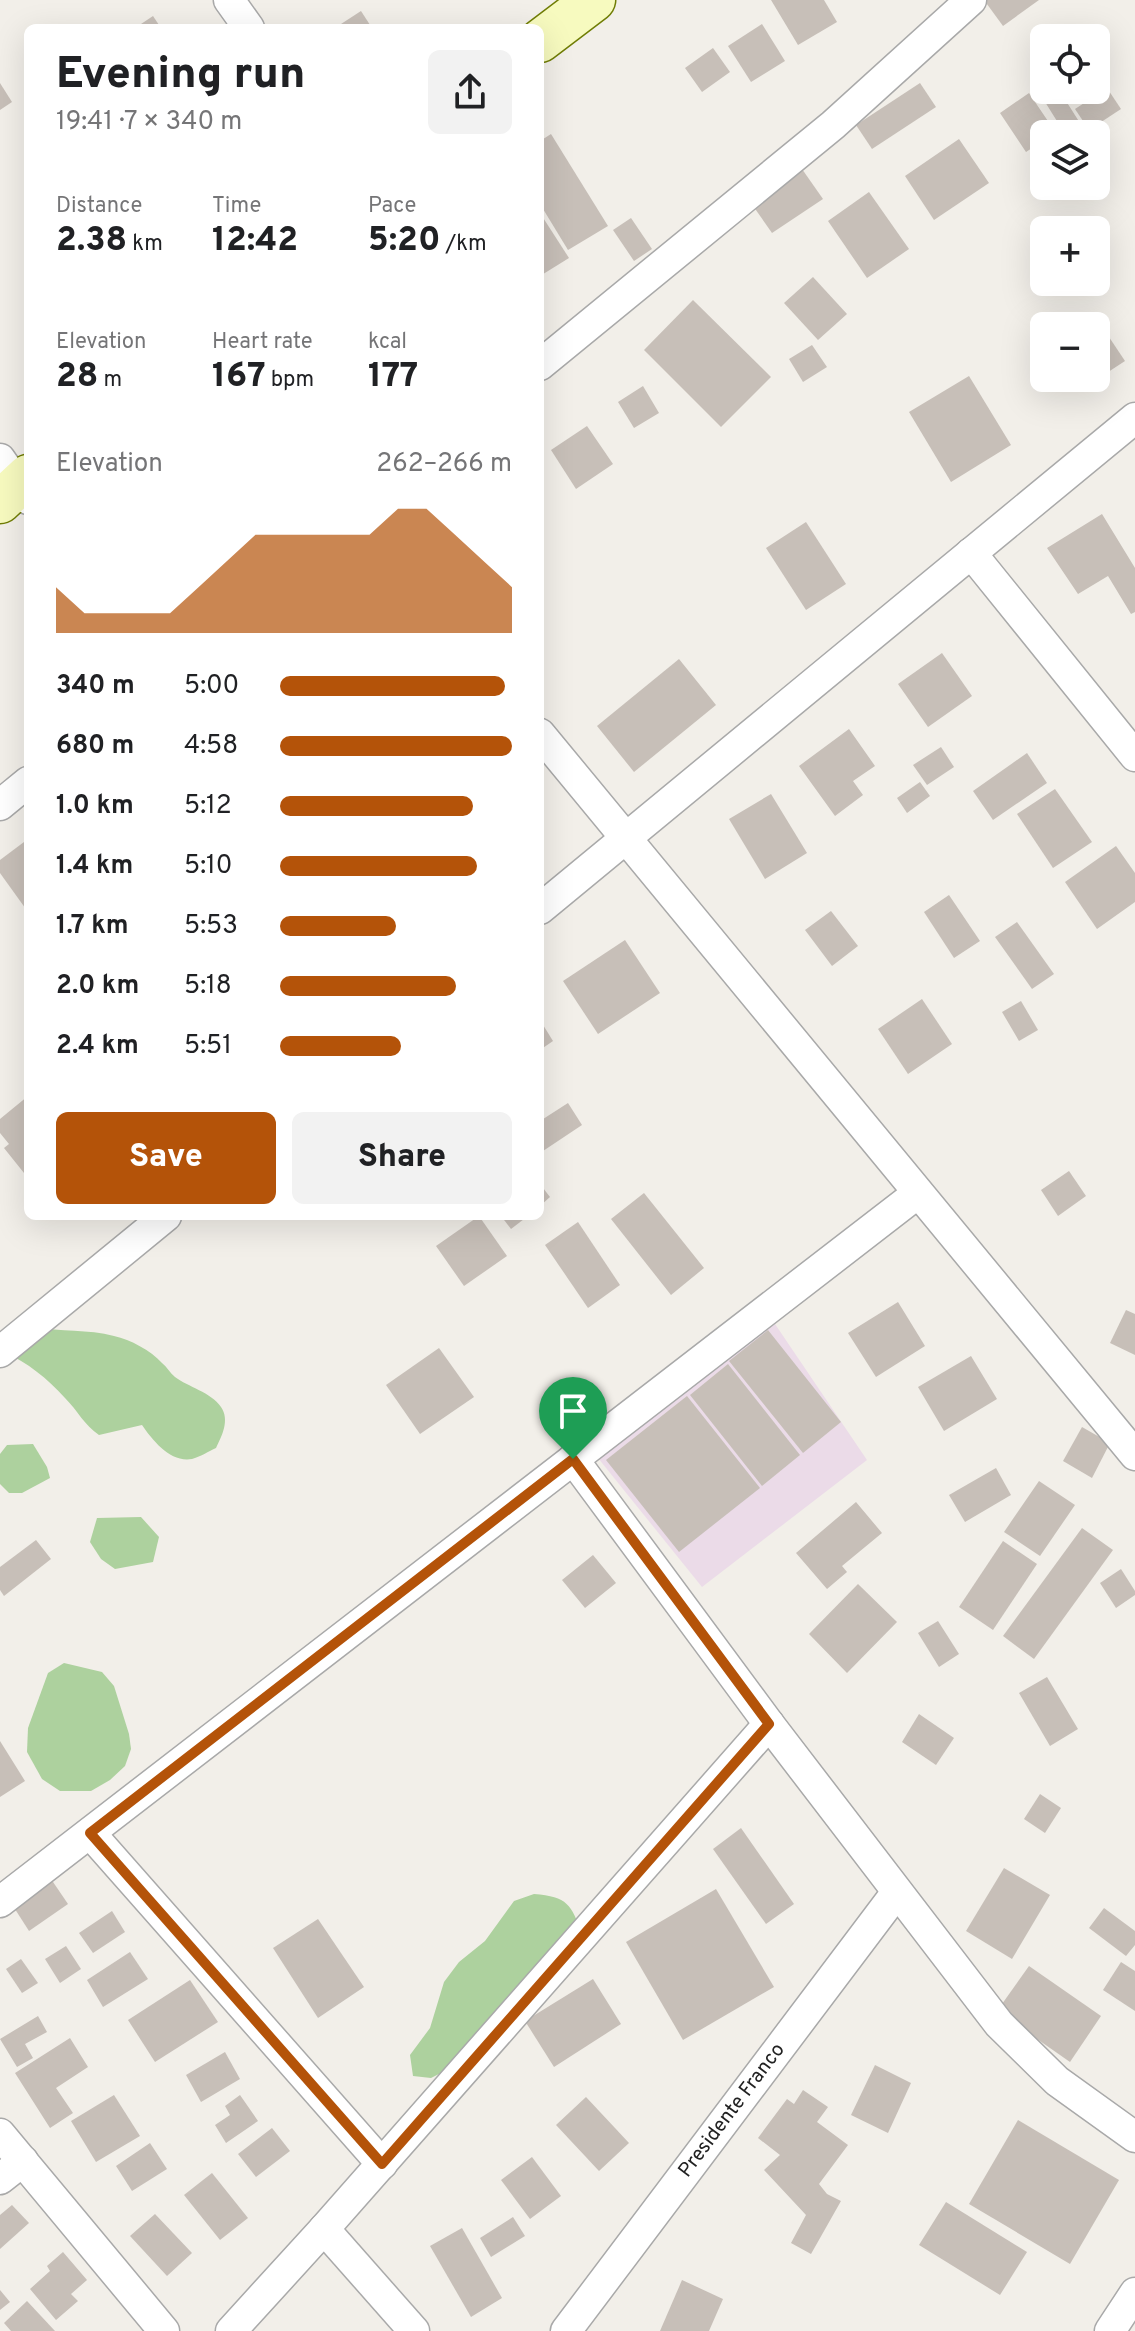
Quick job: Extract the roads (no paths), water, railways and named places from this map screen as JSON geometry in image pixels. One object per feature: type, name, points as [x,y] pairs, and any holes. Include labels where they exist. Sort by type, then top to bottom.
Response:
[{"type":"street","points":[[229,0],[246,24]]},
{"type":"street","points":[[544,38],[594,0]]},
{"type":"street","points":[[544,362],[833,125],[971,0]]},
{"type":"street","points":[[544,906],[1135,418]]},
{"type":"street","points":[[971,553],[1135,756]]},
{"type":"street","points":[[544,739],[1135,1455]]},
{"type":"street","points":[[0,805],[24,785]]},
{"type":"street","points":[[0,1902],[918,1193]]},
{"type":"street","points":[[0,1352],[161,1220]]},
{"type":"street","points":[[573,1459],[769,1724],[999,2024],[1057,2081],[1135,2137]]},
{"type":"street","points":[[231,2331],[769,1724]]},
{"type":"street","points":[[90,1833],[382,2164]]},
{"type":"street","name":"Presidente Franco","points":[[566,2331],[897,1892]]},
{"type":"street","points":[[0,2134],[11,2170],[164,2331]]},
{"type":"street","points":[[324,2229],[414,2331]]},
{"type":"street","points":[[1110,2331],[1135,2293]]}]
